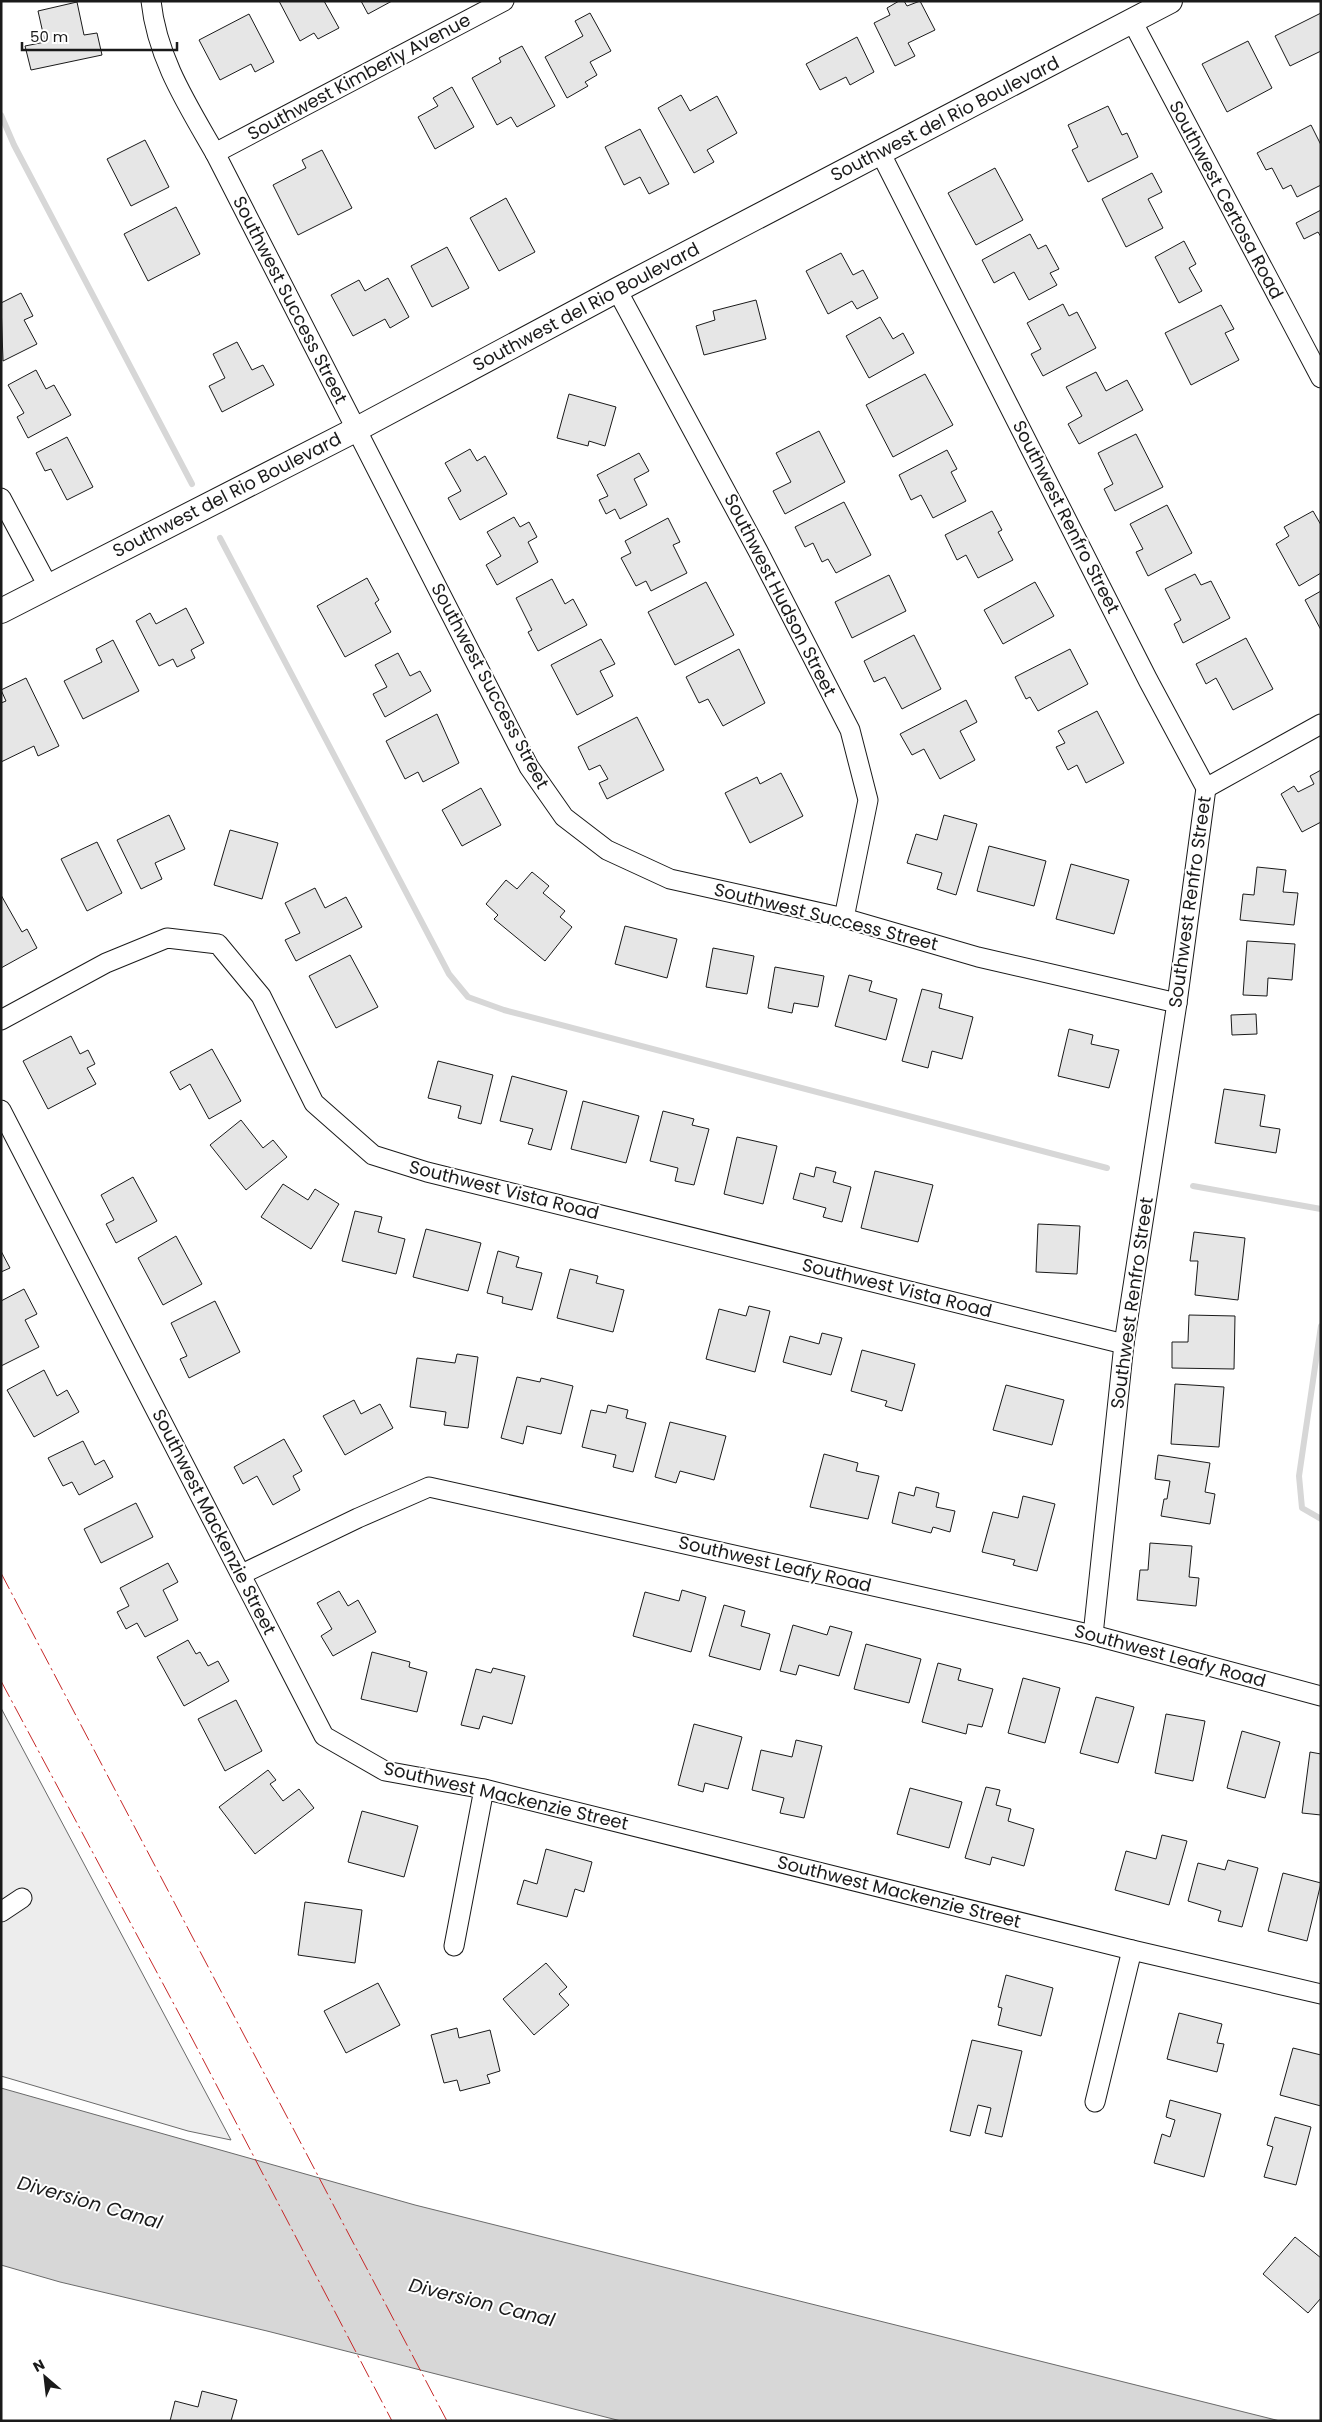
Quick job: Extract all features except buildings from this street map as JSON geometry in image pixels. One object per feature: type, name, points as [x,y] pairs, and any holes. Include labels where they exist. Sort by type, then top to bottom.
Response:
[{"type":"street","name":"Southwest Success Street","points":[[151,1],[153,23],[168,70],[215,153],[529,767],[564,817],[607,850],[670,879],[844,918],[978,957],[1177,1003]]},
{"type":"street","name":"Southwest Kimberly Avenue","points":[[215,153],[504,1]]},
{"type":"street","name":"Southwest del Rio Boulevard","points":[[1,611],[357,429],[617,290],[1170,1]]},
{"type":"street","name":"Southwest Certosa Road","points":[[1132,22],[1321,378]]},
{"type":"street","name":"Southwest Renfro Street","points":[[880,152],[1144,672],[1206,788],[1177,1003],[1124,1344],[1093,1635]]},
{"type":"street","name":"Southwest Hudson Street","points":[[617,290],[758,551],[850,730],[868,800],[844,918]]},
{"type":"street","points":[[1,498],[48,586]]},
{"type":"street","points":[[1206,788],[1321,724]]},
{"type":"street","name":"Southwest Vista Road","points":[[1,1020],[106,963],[167,938],[218,944],[261,996],[314,1103],[374,1155],[427,1172],[1124,1344]]},
{"type":"street","name":"Southwest Mackenzie Street","points":[[1,1110],[324,1736],[385,1771],[484,1789],[1132,1950],[1321,1994]]},
{"type":"street","name":"Southwest Leafy Road","points":[[242,1574],[358,1518],[429,1487],[1093,1635],[1321,1696]]},
{"type":"street","points":[[454,1946],[484,1789]]},
{"type":"street","points":[[1,1912],[22,1898]]},
{"type":"street","points":[[1095,2102],[1132,1950]]},
{"type":"shaded area","points":[[1,1708],[231,2140],[188,2131],[1,2076]]},
{"type":"water","name":"Diversion Canal","points":[[1,2088],[415,2205],[1280,2421],[621,2421],[267,2331],[60,2282],[1,2265]]},
{"type":"waterway","points":[[1,115],[14,145],[192,484]]},
{"type":"waterway","points":[[220,538],[449,974],[468,997],[504,1010],[1107,1168]]},
{"type":"waterway","points":[[1193,1186],[1321,1209]]},
{"type":"waterway","points":[[1321,1326],[1299,1476],[1302,1508],[1321,1519]]},
{"type":"power","points":[[1,1573],[447,2421]]},
{"type":"power","points":[[1,1681],[184,2023],[392,2421]]}]
